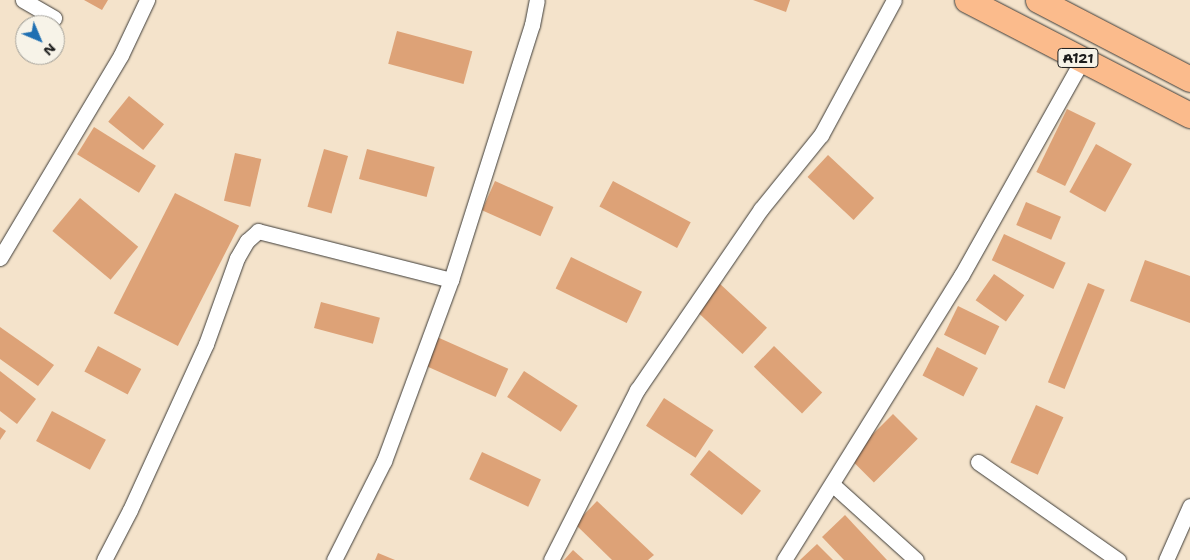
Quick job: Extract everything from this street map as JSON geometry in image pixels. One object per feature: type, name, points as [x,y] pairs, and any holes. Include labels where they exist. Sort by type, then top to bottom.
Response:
[{"type":"highway","name":"A121","points":[[968,0],[1190,115]]},
{"type":"highway","name":"A121","points":[[1038,0],[1190,79]]},
{"type":"street","points":[[23,0],[49,15]]},
{"type":"street","points":[[0,258],[121,55],[148,0]]},
{"type":"street","points":[[334,560],[384,461],[451,280],[532,25],[537,0]]},
{"type":"street","points":[[551,560],[637,390],[761,208],[820,135],[894,0]]},
{"type":"street","points":[[784,560],[961,276],[1082,60]]},
{"type":"street","points":[[104,560],[130,510],[206,344],[237,258],[246,241],[258,231],[451,280]]},
{"type":"street","points":[[978,462],[1118,560]]},
{"type":"street","points":[[832,484],[916,560]]},
{"type":"street","points":[[1166,560],[1190,506]]},
{"type":"building","points":[[84,0],[108,0],[102,10]]},
{"type":"building","points":[[753,0],[790,0],[786,12]]},
{"type":"building","points":[[397,31],[472,51],[464,84],[388,64]]},
{"type":"building","points":[[129,96],[164,124],[143,150],[108,122]]},
{"type":"building","points":[[1067,109],[1096,123],[1065,186],[1036,172]]},
{"type":"building","points":[[94,127],[156,166],[139,193],[77,154]]},
{"type":"building","points":[[1096,144],[1132,164],[1105,212],[1069,192]]},
{"type":"building","points":[[324,149],[348,156],[331,214],[307,207]]},
{"type":"building","points":[[367,149],[435,167],[427,197],[359,179]]},
{"type":"building","points":[[235,153],[261,159],[250,207],[224,201]]},
{"type":"building","points":[[828,155],[874,198],[854,220],[808,177]]},
{"type":"building","points":[[495,181],[553,207],[540,236],[482,210]]},
{"type":"building","points":[[613,181],[691,222],[677,248],[599,207]]},
{"type":"building","points":[[175,193],[239,226],[178,346],[114,313]]},
{"type":"building","points":[[80,198],[138,247],[111,280],[52,231]]},
{"type":"building","points":[[1026,202],[1061,217],[1051,240],[1016,225]]},
{"type":"building","points":[[1004,234],[1066,263],[1053,289],[992,260]]},
{"type":"building","points":[[571,257],[642,292],[627,323],[556,288]]},
{"type":"building","points":[[1145,260],[1190,276],[1190,323],[1130,301]]},
{"type":"building","points":[[994,274],[1024,295],[1006,321],[976,300]]},
{"type":"building","points":[[718,282],[767,328],[742,354],[693,308]]},
{"type":"building","points":[[1088,283],[1105,290],[1065,389],[1048,382]]},
{"type":"building","points":[[321,302],[380,318],[373,344],[314,328]]},
{"type":"building","points":[[958,306],[999,326],[985,355],[944,335]]},
{"type":"building","points":[[0,327],[54,365],[38,386],[0,359]]},
{"type":"building","points":[[437,337],[508,369],[496,397],[424,365]]},
{"type":"building","points":[[98,346],[141,369],[128,395],[84,372]]},
{"type":"building","points":[[774,346],[822,393],[802,413],[754,367]]},
{"type":"building","points":[[937,347],[978,368],[963,396],[922,376]]},
{"type":"building","points":[[0,371],[36,399],[17,424],[0,411]]},
{"type":"building","points":[[524,371],[578,406],[561,432],[507,397]]},
{"type":"building","points":[[664,398],[713,430],[696,458],[646,426]]},
{"type":"building","points":[[1036,405],[1063,417],[1038,475],[1010,463]]},
{"type":"building","points":[[52,411],[106,440],[90,470],[36,441]]},
{"type":"building","points":[[893,414],[918,439],[874,483],[849,458]]},
{"type":"building","points":[[0,427],[6,431],[0,440]]},
{"type":"building","points":[[709,450],[761,491],[742,515],[690,474]]},
{"type":"building","points":[[482,452],[541,479],[528,507],[469,479]]},
{"type":"building","points":[[597,501],[654,555],[648,560],[612,560],[575,524]]},
{"type":"building","points":[[845,515],[887,560],[844,560],[822,537]]},
{"type":"building","points":[[817,544],[833,560],[800,560]]},
{"type":"building","points":[[573,550],[584,560],[564,560]]},
{"type":"building","points":[[378,553],[395,560],[375,560]]}]
